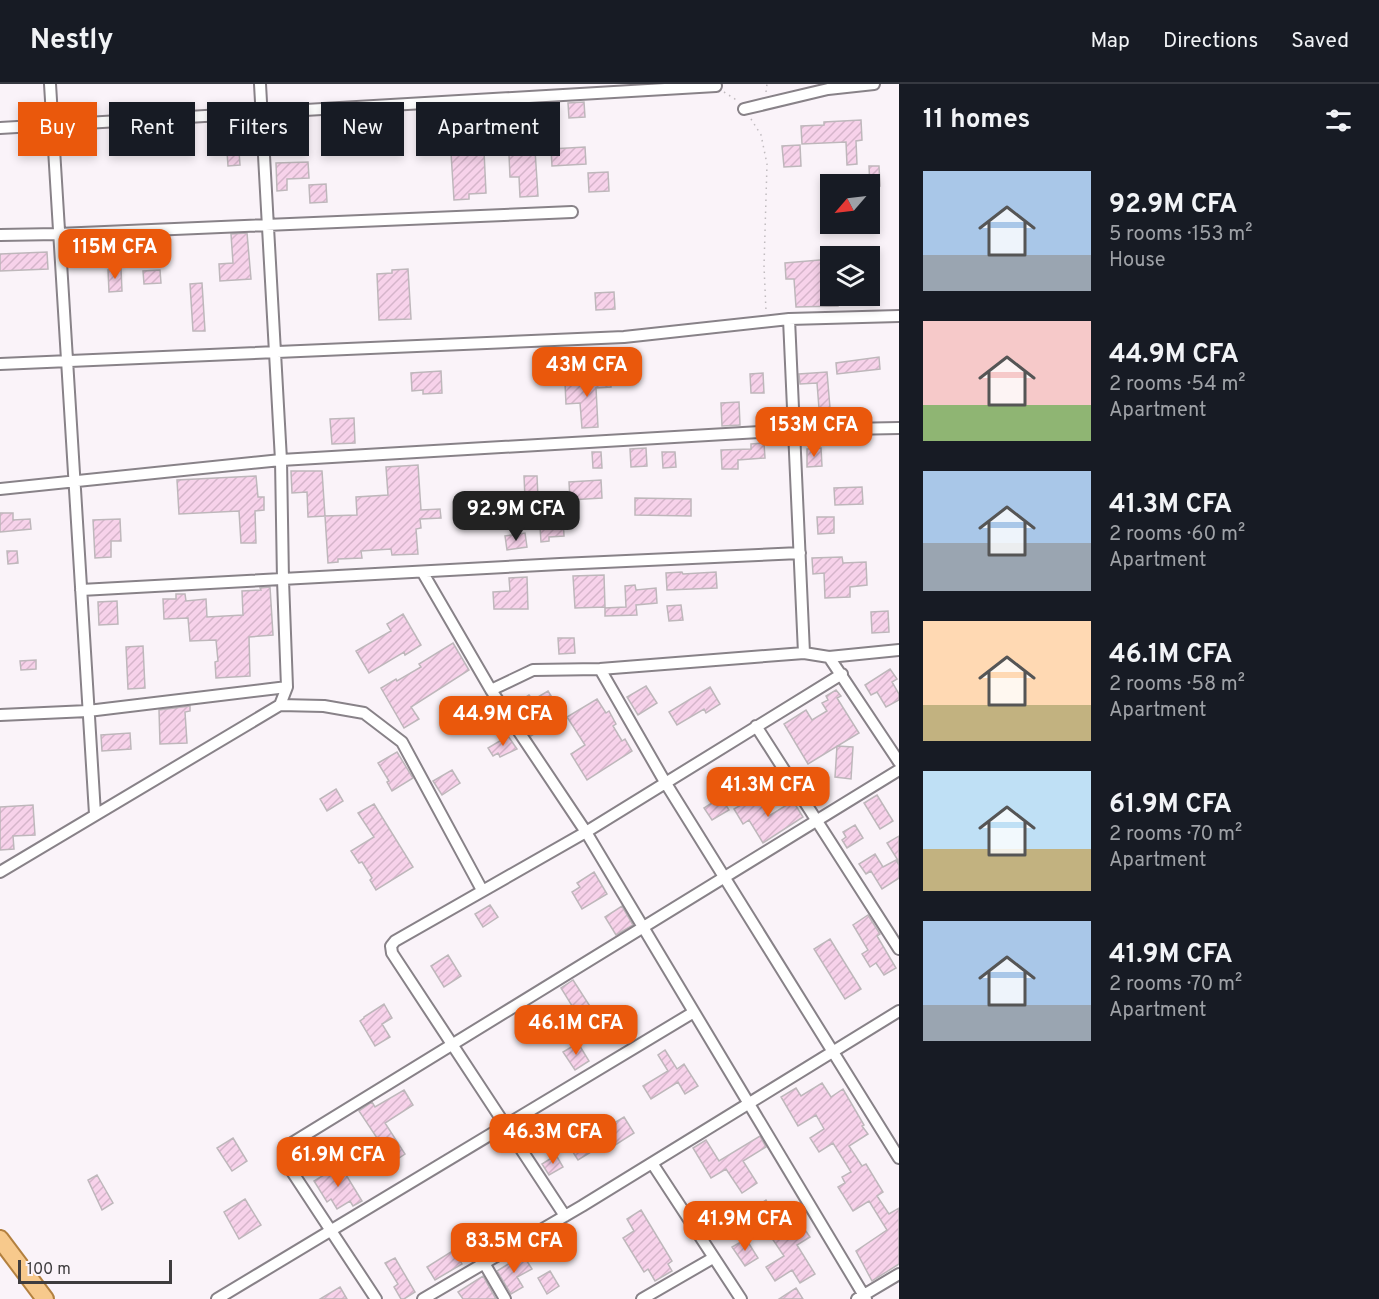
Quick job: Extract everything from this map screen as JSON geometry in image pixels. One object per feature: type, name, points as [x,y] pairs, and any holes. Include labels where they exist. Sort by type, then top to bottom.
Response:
[{"type":"main road","points":[[0,1239],[45,1299]]},
{"type":"street","points":[[50,84],[51,102]]},
{"type":"street","points":[[260,84],[261,102]]},
{"type":"street","points":[[744,108],[828,89],[874,84]]},
{"type":"street","points":[[309,110],[716,86]]},
{"type":"street","points":[[97,122],[207,116]]},
{"type":"street","points":[[0,128],[18,127]]},
{"type":"street","points":[[54,156],[95,814]]},
{"type":"street","points":[[265,156],[281,460],[287,687],[280,705]]},
{"type":"street","points":[[0,235],[572,212]]},
{"type":"street","points":[[0,364],[624,337],[789,319],[899,316]]},
{"type":"street","points":[[789,319],[804,653]]},
{"type":"street","points":[[0,489],[281,460],[794,430],[899,428]]},
{"type":"street","points":[[81,590],[560,564],[800,554]]},
{"type":"street","points":[[423,573],[491,690],[586,832],[644,926],[862,1298],[899,1275]]},
{"type":"street","points":[[491,690],[532,670],[600,669],[804,653],[829,657],[899,650]]},
{"type":"street","points":[[829,657],[899,762]]},
{"type":"street","points":[[600,669],[665,782],[833,1050],[895,1142],[899,1158]]},
{"type":"street","points":[[565,1216],[392,953],[392,946],[395,941],[586,832],[842,674]]},
{"type":"street","points":[[0,715],[88,711],[287,687]]},
{"type":"street","points":[[0,872],[280,705],[324,706],[364,713],[402,742],[482,890]]},
{"type":"street","points":[[756,726],[899,949]]},
{"type":"street","points":[[376,1299],[285,1161],[284,1152],[292,1143],[899,770]]},
{"type":"street","points":[[423,1299],[565,1216],[899,1011]]},
{"type":"street","points":[[217,1299],[694,1012]]},
{"type":"street","points":[[652,1163],[741,1299]]},
{"type":"street","points":[[642,1299],[713,1258]]},
{"type":"street","points":[[484,1263],[505,1299]]},
{"type":"path","points":[[716,86],[740,102],[761,135],[767,164],[764,266],[766,321]]},
{"type":"building","points":[[584,102],[585,117],[569,118],[568,103]]},
{"type":"building","points":[[861,120],[862,140],[856,141],[857,164],[847,165],[846,142],[802,144],[801,126]]},
{"type":"building","points":[[800,145],[801,166],[784,167],[782,146]]},
{"type":"building","points":[[585,147],[586,164],[552,166],[551,156],[560,156],[560,148]]},
{"type":"building","points":[[227,156],[239,156],[240,165],[228,166]]},
{"type":"building","points":[[451,156],[484,156],[486,193],[469,194],[469,199],[454,200]]},
{"type":"building","points":[[509,156],[535,156],[538,196],[520,197],[519,177],[510,177]]},
{"type":"building","points":[[308,162],[309,178],[287,179],[287,190],[277,191],[276,163]]},
{"type":"building","points":[[869,166],[879,166],[879,174],[869,174]]},
{"type":"building","points":[[608,172],[609,191],[589,192],[588,173]]},
{"type":"building","points":[[326,184],[327,202],[310,203],[309,185]]},
{"type":"building","points":[[247,233],[251,279],[220,281],[219,264],[233,263],[231,234]]},
{"type":"building","points":[[47,252],[48,269],[0,271],[0,254]]},
{"type":"building","points":[[820,260],[820,306],[838,306],[796,307],[794,279],[786,279],[785,263]]},
{"type":"building","points":[[121,269],[122,291],[109,292],[108,270]]},
{"type":"building","points":[[408,269],[411,319],[379,320],[377,274]]},
{"type":"building","points":[[160,270],[161,283],[144,284],[143,271]]},
{"type":"building","points":[[202,283],[205,331],[193,331],[190,284]]},
{"type":"building","points":[[614,292],[615,309],[596,310],[595,293]]},
{"type":"building","points":[[879,357],[880,369],[837,374],[836,363]]},
{"type":"building","points":[[441,371],[442,393],[423,394],[423,390],[412,391],[411,373]]},
{"type":"building","points":[[827,372],[831,420],[820,421],[817,383],[800,384],[799,374]]},
{"type":"building","points":[[763,373],[764,393],[751,393],[750,374]]},
{"type":"building","points":[[610,376],[611,387],[596,388],[598,427],[582,428],[580,403],[566,404],[565,383],[577,383],[577,380]]},
{"type":"building","points":[[739,402],[740,425],[722,426],[721,403]]},
{"type":"building","points":[[354,418],[355,443],[332,444],[330,419]]},
{"type":"building","points":[[764,443],[765,458],[738,460],[738,469],[722,469],[721,450],[751,449],[751,444]]},
{"type":"building","points":[[646,448],[647,466],[631,467],[630,449]]},
{"type":"building","points":[[821,448],[822,466],[807,467],[807,449]]},
{"type":"building","points":[[592,452],[601,452],[602,468],[593,468]]},
{"type":"building","points":[[662,452],[675,452],[676,467],[663,468]]},
{"type":"building","points":[[418,465],[421,510],[440,509],[441,518],[420,519],[421,528],[416,529],[418,554],[392,555],[391,549],[361,551],[362,558],[338,559],[338,562],[328,563],[325,516],[357,515],[356,497],[388,495],[386,467]]},
{"type":"building","points":[[291,471],[322,471],[325,516],[308,517],[307,492],[292,493]]},
{"type":"building","points":[[256,476],[258,497],[264,497],[264,510],[255,511],[256,543],[241,543],[239,511],[179,514],[177,480]]},
{"type":"building","points":[[524,476],[537,476],[538,498],[525,498]]},
{"type":"building","points":[[601,480],[602,498],[570,500],[569,482]]},
{"type":"building","points":[[862,487],[863,504],[835,505],[834,488]]},
{"type":"building","points":[[562,497],[564,536],[549,537],[549,541],[541,542],[538,498]]},
{"type":"building","points":[[635,498],[691,499],[691,516],[635,515]]},
{"type":"building","points":[[0,513],[13,513],[13,520],[30,519],[31,529],[0,532]]},
{"type":"building","points":[[817,517],[834,517],[834,533],[818,534]]},
{"type":"building","points":[[120,519],[121,541],[111,541],[111,557],[95,558],[93,520]]},
{"type":"building","points":[[525,533],[527,547],[507,550],[505,536]]},
{"type":"building","points":[[7,551],[17,551],[18,563],[8,564]]},
{"type":"building","points":[[842,557],[843,563],[866,562],[867,585],[850,587],[850,597],[825,598],[824,573],[813,574],[812,558]]},
{"type":"building","points":[[682,572],[683,574],[716,572],[717,588],[667,590],[666,573]]},
{"type":"building","points":[[604,575],[605,607],[575,608],[573,576]]},
{"type":"building","points":[[527,577],[528,609],[494,609],[493,592],[510,591],[509,578]]},
{"type":"building","points":[[635,585],[636,590],[656,588],[657,603],[636,605],[637,615],[605,616],[605,608],[626,607],[625,586]]},
{"type":"building","points":[[270,587],[273,635],[249,637],[250,676],[216,678],[215,662],[218,661],[216,640],[190,641],[188,618],[164,619],[163,599],[176,599],[176,594],[185,594],[186,601],[206,599],[207,617],[243,615],[242,591]]},
{"type":"building","points":[[117,601],[118,624],[99,625],[98,602]]},
{"type":"building","points":[[681,605],[683,620],[669,621],[667,606]]},
{"type":"building","points":[[888,611],[889,632],[872,633],[871,612]]},
{"type":"building","points":[[403,614],[421,645],[405,655],[404,652],[369,673],[356,651],[391,631],[387,624]]},
{"type":"building","points":[[558,638],[574,638],[575,653],[559,654]]},
{"type":"building","points":[[453,643],[469,670],[411,707],[419,719],[404,728],[381,688],[421,667],[419,664]]},
{"type":"building","points":[[143,646],[145,688],[128,689],[126,647]]},
{"type":"building","points":[[36,660],[36,669],[21,670],[20,661]]},
{"type":"building","points":[[890,669],[897,679],[892,682],[899,694],[899,700],[886,707],[877,692],[871,695],[865,685]]},
{"type":"building","points":[[646,686],[657,703],[638,715],[627,697]]},
{"type":"building","points":[[710,687],[720,704],[706,713],[704,709],[677,725],[669,712]]},
{"type":"building","points":[[836,690],[841,696],[837,698],[859,733],[808,764],[784,724],[806,710],[812,720],[827,711],[822,703],[828,700],[826,696]]},
{"type":"building","points":[[548,691],[566,720],[551,729],[549,724],[531,736],[512,706],[529,695],[533,700]]},
{"type":"building","points":[[597,699],[606,713],[609,711],[616,724],[613,726],[622,741],[625,739],[632,751],[587,780],[571,754],[585,745],[567,717]]},
{"type":"building","points":[[190,706],[190,711],[185,712],[187,743],[160,744],[159,710]]},
{"type":"building","points":[[465,708],[472,719],[459,726],[453,715]]},
{"type":"building","points":[[130,733],[131,749],[102,751],[101,735]]},
{"type":"building","points":[[508,736],[517,749],[500,757],[498,753],[493,756],[488,748]]},
{"type":"building","points":[[837,746],[853,747],[851,779],[835,777]]},
{"type":"building","points":[[397,752],[413,778],[392,791],[378,763]]},
{"type":"building","points":[[723,769],[733,785],[721,793],[711,776]]},
{"type":"building","points":[[452,770],[460,783],[442,795],[433,781]]},
{"type":"building","points":[[336,789],[343,801],[327,811],[320,799]]},
{"type":"building","points":[[877,795],[893,821],[880,829],[864,803]]},
{"type":"building","points":[[756,796],[769,816],[793,801],[803,817],[763,843],[749,820],[743,824],[734,809]]},
{"type":"building","points":[[721,797],[729,810],[712,820],[704,808]]},
{"type":"building","points":[[374,804],[413,867],[376,890],[362,862],[359,863],[351,851],[374,837],[358,813]]},
{"type":"building","points":[[33,805],[35,835],[13,836],[14,849],[0,850],[0,807]]},
{"type":"building","points":[[855,825],[863,838],[847,848],[842,840],[846,837],[843,832]]},
{"type":"building","points":[[899,836],[899,862],[887,843]]},
{"type":"building","points":[[875,854],[883,867],[896,860],[899,865],[899,878],[882,889],[871,871],[866,874],[859,864]]},
{"type":"building","points":[[594,872],[607,894],[582,909],[572,892],[580,887],[577,883]]},
{"type":"building","points":[[490,905],[498,917],[483,927],[475,914]]},
{"type":"building","points":[[622,906],[633,925],[616,935],[605,917]]},
{"type":"building","points":[[868,915],[880,934],[877,936],[896,968],[884,975],[876,963],[870,967],[862,954],[868,950],[853,925]]},
{"type":"building","points":[[830,939],[861,989],[845,999],[814,949]]},
{"type":"building","points":[[448,955],[461,976],[444,987],[431,966]]},
{"type":"building","points":[[573,980],[595,1014],[582,1022],[561,988]]},
{"type":"building","points":[[384,1004],[392,1018],[382,1024],[390,1037],[375,1046],[360,1021]]},
{"type":"building","points":[[578,1043],[589,1061],[575,1070],[563,1052]]},
{"type":"building","points":[[665,1050],[677,1069],[684,1064],[698,1086],[685,1094],[678,1082],[651,1099],[643,1086],[668,1071],[658,1055]]},
{"type":"building","points":[[822,1083],[831,1097],[843,1089],[868,1134],[849,1146],[862,1166],[866,1164],[883,1192],[877,1196],[889,1214],[899,1208],[899,1264],[872,1281],[856,1251],[887,1230],[869,1201],[853,1211],[838,1187],[845,1183],[842,1177],[851,1172],[833,1143],[819,1152],[810,1138],[824,1129],[816,1115],[798,1126],[781,1097],[796,1088],[801,1096]]},
{"type":"building","points":[[404,1090],[413,1105],[385,1123],[405,1154],[393,1162],[359,1111],[372,1102],[375,1107]]},
{"type":"building","points":[[624,1117],[634,1133],[609,1149],[599,1132]]},
{"type":"building","points":[[760,1136],[766,1147],[743,1161],[757,1183],[742,1193],[726,1169],[711,1178],[693,1148],[706,1140],[719,1161]]},
{"type":"building","points":[[233,1138],[247,1161],[232,1171],[217,1148]]},
{"type":"building","points":[[583,1138],[591,1152],[578,1160],[569,1146]]},
{"type":"building","points":[[556,1155],[563,1167],[549,1175],[542,1164]]},
{"type":"building","points":[[340,1165],[362,1201],[353,1206],[350,1201],[337,1209],[331,1199],[327,1202],[314,1181]]},
{"type":"building","points":[[97,1175],[113,1203],[102,1210],[88,1180]]},
{"type":"building","points":[[245,1199],[261,1225],[239,1239],[224,1212]]},
{"type":"building","points":[[766,1200],[777,1220],[792,1211],[810,1237],[797,1245],[815,1274],[800,1283],[792,1270],[775,1281],[766,1267],[784,1256],[752,1209]]},
{"type":"building","points":[[641,1210],[672,1261],[668,1264],[672,1271],[655,1281],[648,1269],[644,1272],[623,1238],[634,1231],[627,1219]]},
{"type":"building","points":[[746,1239],[758,1258],[745,1266],[732,1247]]},
{"type":"building","points":[[454,1250],[462,1264],[435,1280],[427,1267]]},
{"type":"building","points":[[523,1255],[532,1269],[517,1277],[523,1287],[511,1294],[497,1271]]},
{"type":"building","points":[[395,1258],[415,1292],[404,1299],[401,1299],[394,1287],[398,1284],[385,1263]]},
{"type":"building","points":[[550,1271],[559,1286],[547,1294],[538,1278]]},
{"type":"building","points":[[483,1276],[496,1299],[463,1299],[458,1292]]},
{"type":"building","points":[[340,1287],[347,1299],[320,1299]]},
{"type":"building","points":[[796,1288],[803,1299],[779,1299]]}]
